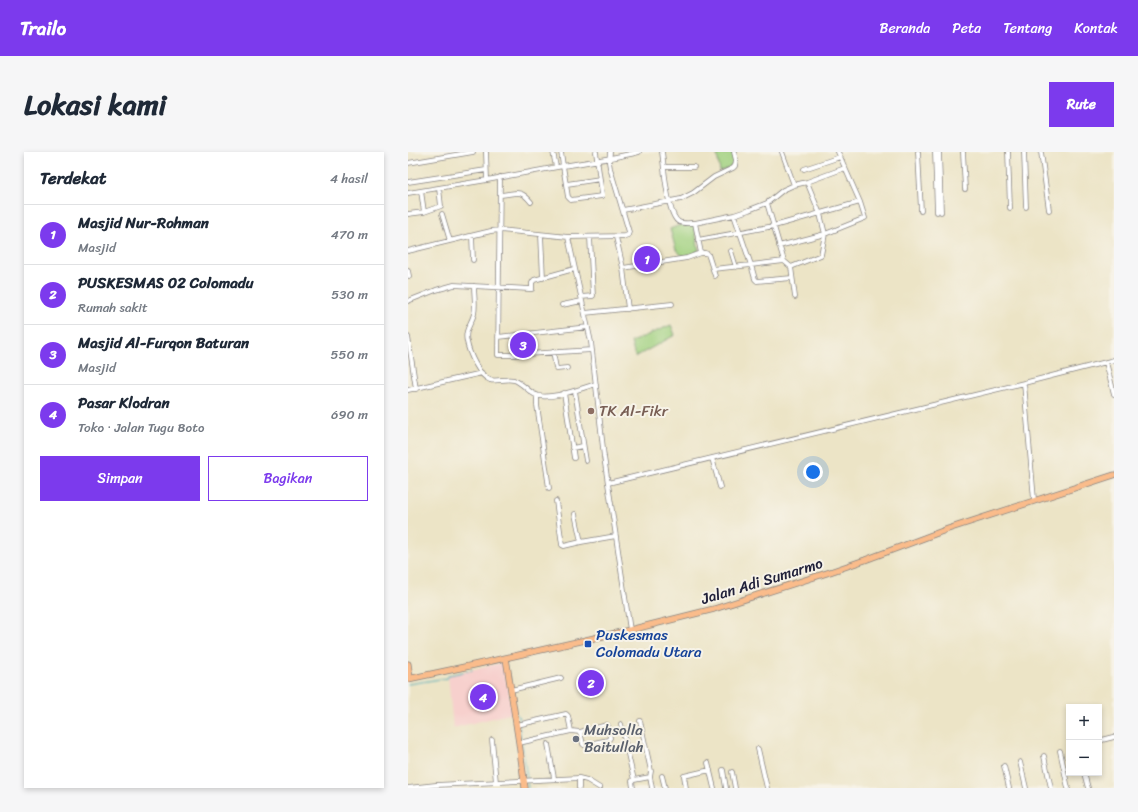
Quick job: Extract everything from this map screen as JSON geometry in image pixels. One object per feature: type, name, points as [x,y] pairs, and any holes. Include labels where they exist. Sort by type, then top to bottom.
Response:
[{"type":"main road","name":"Jalan Adi Sumarmo","points":[[409,678],[459,669],[630,630],[714,608],[793,584],[865,560],[948,529],[1114,475]]},
{"type":"main road","points":[[506,658],[521,743],[526,780],[525,788]]},
{"type":"main road","points":[[408,664],[409,678]]},
{"type":"street","points":[[408,163],[473,152]]},
{"type":"street","points":[[486,152],[487,180]]},
{"type":"street","points":[[553,152],[556,167]]},
{"type":"street","points":[[561,152],[568,197],[571,200],[600,196],[602,194],[596,152]]},
{"type":"street","points":[[408,251],[500,230],[568,238],[616,237],[628,235],[629,232],[610,168],[610,152]]},
{"type":"street","points":[[408,194],[556,167],[609,159],[639,152]]},
{"type":"street","points":[[662,152],[669,201],[673,216],[682,223],[695,223],[734,215],[767,203],[777,194],[794,185],[807,182],[845,168]]},
{"type":"street","points":[[623,210],[681,199],[689,196],[714,177],[733,168],[736,164],[734,152]]},
{"type":"street","points":[[782,152],[794,185]]},
{"type":"street","points":[[779,246],[825,234],[865,218],[860,202],[838,152]]},
{"type":"street","points":[[918,152],[920,211]]},
{"type":"street","points":[[934,152],[939,212],[939,152]]},
{"type":"street","points":[[963,152],[965,189]]},
{"type":"street","points":[[1008,152],[1010,208]]},
{"type":"street","points":[[1024,152],[1026,207]]},
{"type":"street","points":[[1041,152],[1049,210]]},
{"type":"street","points":[[804,169],[840,157]]},
{"type":"street","points":[[664,167],[694,167]]},
{"type":"street","points":[[408,182],[486,170]]},
{"type":"street","points":[[500,177],[498,355],[592,350]]},
{"type":"street","points":[[567,184],[600,179]]},
{"type":"street","points":[[791,267],[821,255],[825,234],[820,214],[807,182]]},
{"type":"street","points":[[408,214],[424,212],[441,206],[439,188]]},
{"type":"street","points":[[421,191],[424,212]]},
{"type":"street","points":[[501,193],[522,193],[531,202]]},
{"type":"street","points":[[698,240],[774,226],[860,202]]},
{"type":"street","points":[[767,203],[784,261],[791,267],[795,297]]},
{"type":"street","points":[[442,214],[450,241]]},
{"type":"street","points":[[734,215],[755,279],[757,281],[792,278]]},
{"type":"street","points":[[695,223],[701,253]]},
{"type":"street","points":[[541,235],[543,278]]},
{"type":"street","points":[[472,236],[473,260]]},
{"type":"street","points":[[562,305],[593,296],[590,237]]},
{"type":"street","points":[[616,237],[623,268],[628,309]]},
{"type":"street","points":[[568,238],[592,350],[600,428],[630,630]]},
{"type":"street","points":[[731,250],[736,266]]},
{"type":"street","points":[[623,268],[687,258],[705,252],[708,254],[715,276]]},
{"type":"street","points":[[713,269],[784,261]]},
{"type":"street","points":[[408,301],[448,286],[529,289],[532,288],[532,281],[574,269]]},
{"type":"street","points":[[474,286],[475,308],[466,332],[466,337],[471,358],[482,373],[490,380],[510,379],[516,381],[535,395],[550,396],[564,394],[596,384]]},
{"type":"street","points":[[585,314],[672,304]]},
{"type":"street","points":[[498,337],[588,327]]},
{"type":"street","points":[[408,336],[416,389]]},
{"type":"street","points":[[516,336],[516,355]]},
{"type":"street","points":[[553,352],[556,368],[567,368]]},
{"type":"street","points":[[608,482],[1024,383],[1114,360]]},
{"type":"street","points":[[1106,362],[1114,394]]},
{"type":"street","points":[[408,390],[482,373]]},
{"type":"street","points":[[1024,383],[1034,500]]},
{"type":"street","points":[[575,391],[586,461]]},
{"type":"street","points":[[564,394],[574,458]]},
{"type":"street","points":[[537,395],[537,405],[549,488]]},
{"type":"street","points":[[572,448],[583,446]]},
{"type":"street","points":[[712,458],[720,487]]},
{"type":"street","points":[[556,501],[562,545],[564,546],[616,536]]},
{"type":"street","points":[[575,514],[581,542]]},
{"type":"street","points":[[511,690],[561,678]]},
{"type":"street","points":[[518,725],[566,714],[568,716],[571,731]]},
{"type":"street","points":[[640,721],[652,788]]},
{"type":"street","points":[[621,724],[633,778],[633,788]]},
{"type":"street","points":[[521,743],[571,731],[580,732],[607,725],[610,738],[608,740],[584,745],[580,732]]},
{"type":"street","points":[[1102,740],[1114,737]]},
{"type":"street","points":[[492,740],[496,782]]},
{"type":"street","points":[[548,744],[554,778]]},
{"type":"street","points":[[758,749],[767,788]]},
{"type":"street","points":[[1060,751],[1068,788]]},
{"type":"street","points":[[1044,756],[1051,788]]},
{"type":"street","points":[[1020,762],[1026,788]]},
{"type":"street","points":[[708,763],[714,788]]},
{"type":"street","points":[[1004,766],[1009,788]]},
{"type":"street","points":[[686,788],[683,778],[684,776],[710,770]]},
{"type":"street","points":[[723,770],[726,788]]},
{"type":"street","points":[[732,772],[735,788]]},
{"type":"street","points":[[633,778],[650,774]]},
{"type":"street","points":[[662,776],[665,788]]},
{"type":"street","points":[[1085,776],[1088,788]]},
{"type":"street","points":[[408,788],[554,778],[579,778],[586,780],[600,788]]},
{"type":"street","points":[[579,778],[579,788]]},
{"type":"street","points":[[506,782],[506,788]]},
{"type":"shaded area","points":[[501,663],[504,665],[513,713],[453,728],[448,675]]},
{"type":"green space","points":[[734,152],[733,166],[720,172],[717,154]]},
{"type":"green space","points":[[694,224],[699,251],[684,257],[676,250],[670,229],[680,225]]},
{"type":"green space","points":[[671,325],[675,335],[635,357],[631,342]]},
{"type":"waterway","points":[[408,684],[447,678],[449,675],[472,670]]},
{"type":"waterway","points":[[516,714],[518,715],[519,722]]},
{"type":"waterway","points":[[519,725],[521,740]]},
{"type":"waterway","points":[[522,743],[527,779]]},
{"type":"waterway","points":[[527,783],[528,788]]},
{"type":"place","name":"Masjid Nur-Rohman","points":[[647,259]]},
{"type":"place","name":"Masjid Al-Furqon Baturan","points":[[523,345]]},
{"type":"place","name":"TK Al-Fikr","points":[[591,411]]},
{"type":"place","name":"Puskesmas Colomadu Utara","points":[[588,644]]},
{"type":"place","name":"PUSKESMAS 02 Colomadu","points":[[591,683]]},
{"type":"place","name":"Pasar Klodran","points":[[483,697]]},
{"type":"place","name":"Muhsolla Baitullah","points":[[576,739]]}]
